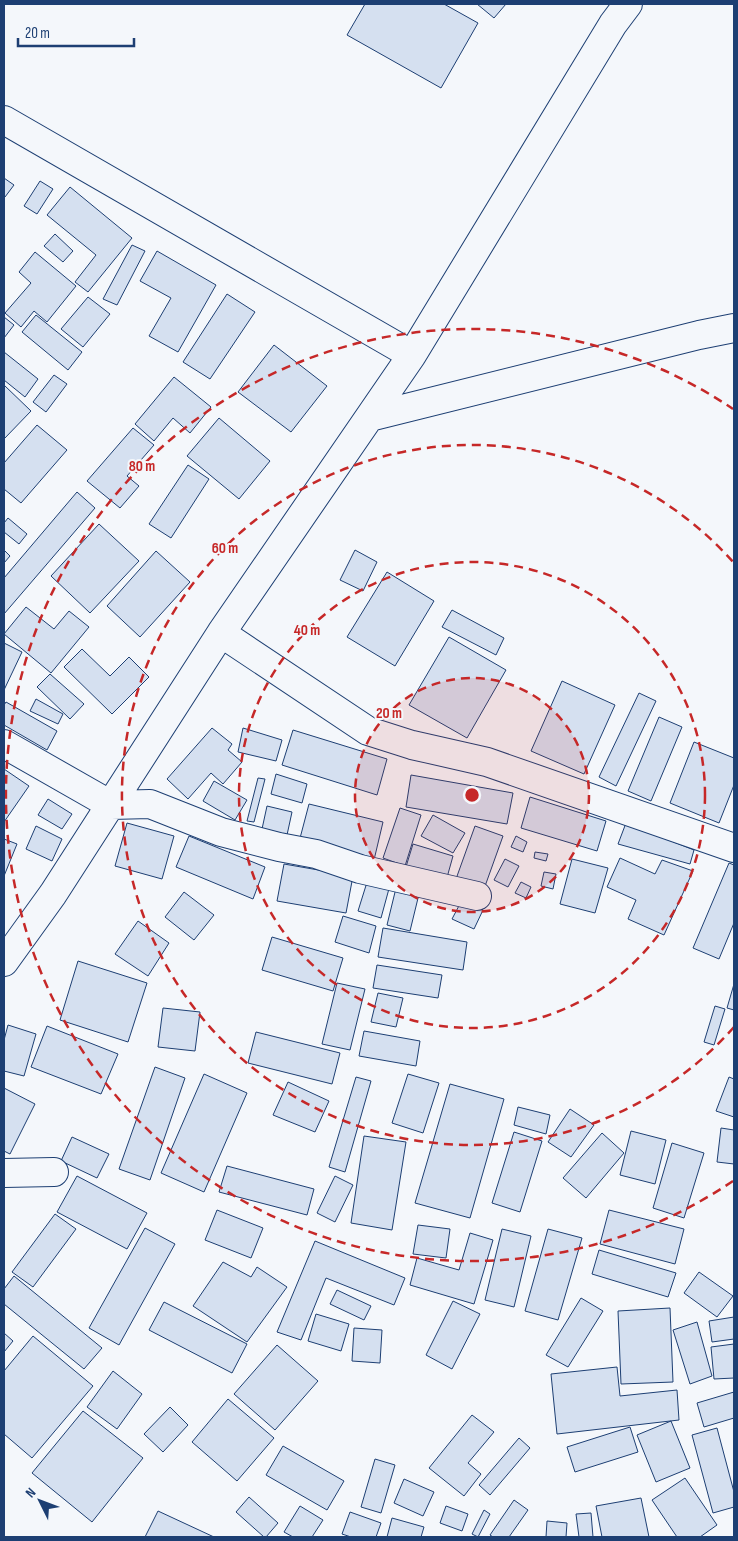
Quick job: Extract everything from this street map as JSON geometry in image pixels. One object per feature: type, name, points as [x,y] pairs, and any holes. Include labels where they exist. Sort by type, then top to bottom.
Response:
[{"type":"street","points":[[4,962],[53,894],[221,633],[412,355],[613,24],[628,4]]},
{"type":"street","points":[[4,120],[412,355]]},
{"type":"street","points":[[370,417],[699,335],[734,328]]},
{"type":"street","points":[[221,633],[368,731],[412,745],[487,762],[734,848]]},
{"type":"street","points":[[4,744],[111,805],[150,804],[221,832],[279,848],[316,854],[360,868],[477,896]]},
{"type":"street","points":[[4,1174],[54,1172]]},
{"type":"building","points":[[365,4],[444,4],[478,23],[441,88],[347,35]]},
{"type":"building","points":[[477,4],[506,4],[494,18]]},
{"type":"building","points":[[4,178],[14,185],[5,197],[4,196]]},
{"type":"building","points":[[40,181],[53,189],[37,214],[24,206]]},
{"type":"building","points":[[70,187],[132,238],[88,292],[75,282],[96,255],[47,215]]},
{"type":"building","points":[[55,234],[73,251],[63,262],[44,246]]},
{"type":"building","points":[[132,245],[145,251],[117,305],[103,299]]},
{"type":"building","points":[[157,251],[216,285],[178,352],[149,336],[171,298],[140,281]]},
{"type":"building","points":[[35,252],[76,286],[47,322],[34,311],[21,327],[5,313],[31,283],[19,272]]},
{"type":"building","points":[[227,294],[255,312],[210,379],[183,362]]},
{"type":"building","points":[[88,297],[110,314],[83,347],[61,329]]},
{"type":"building","points":[[36,315],[82,352],[68,370],[22,332]]},
{"type":"building","points":[[4,317],[14,325],[4,338]]},
{"type":"building","points":[[274,345],[327,386],[291,432],[238,392]]},
{"type":"building","points":[[4,352],[38,379],[25,397],[4,380]]},
{"type":"building","points":[[54,375],[67,384],[46,412],[33,402]]},
{"type":"building","points":[[174,377],[211,407],[190,433],[173,418],[154,441],[135,424]]},
{"type":"building","points":[[4,385],[31,411],[4,439]]},
{"type":"building","points":[[219,418],[270,461],[239,499],[187,456]]},
{"type":"building","points":[[37,425],[67,450],[21,503],[4,489],[4,463]]},
{"type":"building","points":[[133,428],[154,445],[127,476],[139,486],[120,508],[87,481]]},
{"type":"building","points":[[188,465],[209,479],[171,538],[149,524]]},
{"type":"building","points":[[77,492],[95,508],[4,614],[4,578]]},
{"type":"building","points":[[8,518],[27,534],[19,544],[4,532],[4,523]]},
{"type":"building","points":[[99,524],[139,561],[90,613],[51,576]]},
{"type":"building","points":[[4,550],[10,556],[4,563]]},
{"type":"building","points":[[355,550],[377,562],[363,591],[340,580]]},
{"type":"building","points":[[156,551],[190,582],[140,637],[107,606]]},
{"type":"building","points":[[387,572],[434,601],[395,666],[347,637]]},
{"type":"building","points":[[26,607],[54,629],[69,611],[89,627],[51,673],[4,634]]},
{"type":"building","points":[[452,610],[504,638],[496,655],[442,627]]},
{"type":"building","points":[[449,637],[506,670],[467,738],[409,705]]},
{"type":"building","points":[[4,643],[22,652],[4,690]]},
{"type":"building","points":[[82,649],[110,676],[129,657],[149,677],[112,714],[64,667]]},
{"type":"building","points":[[50,674],[84,704],[70,719],[37,687]]},
{"type":"building","points":[[562,681],[615,705],[584,774],[531,751]]},
{"type":"building","points":[[639,693],[656,701],[616,786],[599,777]]},
{"type":"building","points":[[36,699],[63,714],[58,724],[30,711]]},
{"type":"building","points":[[6,702],[57,731],[47,750],[4,725],[4,705]]},
{"type":"building","points":[[659,717],[682,727],[651,801],[628,791]]},
{"type":"building","points":[[212,728],[232,744],[228,750],[242,762],[223,784],[211,773],[188,799],[167,779]]},
{"type":"building","points":[[243,728],[282,740],[276,761],[238,752]]},
{"type":"building","points":[[293,730],[387,759],[377,795],[282,765]]},
{"type":"building","points":[[694,742],[734,758],[734,785],[719,823],[670,803]]},
{"type":"building","points":[[4,769],[29,786],[4,822]]},
{"type":"building","points":[[276,774],[307,784],[302,803],[271,794]]},
{"type":"building","points":[[411,775],[513,793],[507,824],[406,807]]},
{"type":"building","points":[[258,778],[265,779],[254,822],[247,821]]},
{"type":"building","points":[[214,781],[247,800],[235,820],[203,801]]},
{"type":"building","points":[[530,797],[606,821],[597,851],[521,828]]},
{"type":"building","points":[[48,799],[72,814],[62,829],[38,815]]},
{"type":"building","points":[[309,804],[383,822],[374,860],[299,842]]},
{"type":"building","points":[[267,806],[292,812],[287,835],[262,829]]},
{"type":"building","points":[[400,808],[421,815],[405,866],[383,858]]},
{"type":"building","points":[[433,815],[465,833],[453,853],[421,836]]},
{"type":"building","points":[[127,823],[174,836],[162,879],[115,866]]},
{"type":"building","points":[[626,823],[694,850],[690,864],[618,844]]},
{"type":"building","points":[[36,826],[62,839],[52,861],[26,849]]},
{"type":"building","points":[[475,826],[503,836],[484,889],[456,879]]},
{"type":"building","points":[[189,836],[265,867],[253,899],[176,867]]},
{"type":"building","points":[[516,836],[527,842],[523,852],[511,847]]},
{"type":"building","points":[[4,839],[17,844],[4,876]]},
{"type":"building","points":[[413,844],[453,856],[446,881],[405,870]]},
{"type":"building","points":[[535,852],[548,854],[546,861],[534,858]]},
{"type":"building","points":[[620,858],[655,874],[662,860],[693,871],[664,935],[628,919],[636,900],[607,887]]},
{"type":"building","points":[[505,859],[519,866],[508,887],[494,880]]},
{"type":"building","points":[[572,859],[608,868],[595,913],[560,904]]},
{"type":"building","points":[[729,863],[734,865],[734,923],[719,959],[693,948]]},
{"type":"building","points":[[284,864],[353,876],[346,913],[277,901]]},
{"type":"building","points":[[544,872],[556,874],[553,889],[541,886]]},
{"type":"building","points":[[368,879],[390,885],[381,918],[358,911]]},
{"type":"building","points":[[521,882],[531,887],[526,898],[515,893]]},
{"type":"building","points":[[396,888],[419,894],[410,931],[387,925]]},
{"type":"building","points":[[184,892],[214,915],[194,940],[165,917]]},
{"type":"building","points":[[462,900],[483,910],[474,929],[452,919]]},
{"type":"building","points":[[343,916],[376,926],[369,953],[335,942]]},
{"type":"building","points":[[138,921],[169,943],[148,976],[115,954]]},
{"type":"building","points":[[383,928],[467,942],[463,970],[378,957]]},
{"type":"building","points":[[272,937],[343,958],[333,991],[262,970]]},
{"type":"building","points":[[78,961],[147,983],[128,1042],[60,1020]]},
{"type":"building","points":[[377,965],[442,975],[438,998],[373,988]]},
{"type":"building","points":[[337,983],[365,989],[350,1050],[322,1044]]},
{"type":"building","points":[[734,984],[734,1010],[727,1008]]},
{"type":"building","points":[[378,993],[403,998],[396,1027],[371,1022]]},
{"type":"building","points":[[715,1006],[725,1009],[714,1045],[704,1042]]},
{"type":"building","points":[[163,1008],[200,1012],[195,1051],[158,1047]]},
{"type":"building","points":[[8,1025],[36,1034],[24,1076],[4,1071],[4,1040]]},
{"type":"building","points":[[47,1026],[118,1054],[101,1094],[31,1067]]},
{"type":"building","points":[[364,1031],[420,1041],[416,1066],[359,1056]]},
{"type":"building","points":[[256,1032],[340,1053],[332,1084],[248,1063]]},
{"type":"building","points":[[155,1067],[185,1078],[150,1180],[119,1169]]},
{"type":"building","points":[[204,1074],[247,1093],[204,1192],[161,1173]]},
{"type":"building","points":[[408,1074],[439,1083],[423,1133],[392,1123]]},
{"type":"building","points":[[356,1077],[371,1081],[345,1172],[329,1167]]},
{"type":"building","points":[[729,1077],[734,1079],[734,1117],[716,1111]]},
{"type":"building","points":[[288,1082],[329,1101],[315,1132],[273,1115]]},
{"type":"building","points":[[450,1084],[504,1099],[470,1218],[415,1203]]},
{"type":"building","points":[[4,1088],[35,1104],[10,1154],[4,1151]]},
{"type":"building","points":[[518,1107],[550,1115],[546,1134],[514,1125]]},
{"type":"building","points":[[570,1109],[594,1125],[571,1157],[548,1142]]},
{"type":"building","points":[[721,1128],[734,1130],[734,1164],[717,1162]]},
{"type":"building","points":[[631,1131],[666,1140],[655,1184],[620,1175]]},
{"type":"building","points":[[514,1132],[542,1141],[520,1212],[492,1203]]},
{"type":"building","points":[[602,1133],[624,1153],[586,1198],[563,1178]]},
{"type":"building","points":[[364,1136],[406,1142],[392,1230],[351,1223]]},
{"type":"building","points":[[72,1137],[109,1154],[97,1178],[61,1161]]},
{"type":"building","points":[[672,1143],[704,1153],[684,1218],[653,1208]]},
{"type":"building","points":[[227,1166],[314,1189],[307,1215],[219,1192]]},
{"type":"building","points":[[77,1176],[147,1213],[127,1249],[57,1212]]},
{"type":"building","points":[[335,1176],[353,1185],[335,1222],[317,1213]]},
{"type":"building","points":[[217,1210],[263,1228],[251,1258],[205,1240]]},
{"type":"building","points":[[609,1210],[684,1229],[675,1264],[600,1244]]},
{"type":"building","points":[[55,1214],[76,1229],[33,1287],[12,1272]]},
{"type":"building","points":[[418,1225],[450,1229],[446,1258],[413,1254]]},
{"type":"building","points":[[145,1228],[175,1244],[119,1345],[89,1328]]},
{"type":"building","points":[[502,1229],[531,1236],[514,1307],[485,1300]]},
{"type":"building","points":[[548,1229],[582,1238],[558,1320],[525,1311]]},
{"type":"building","points":[[470,1233],[493,1240],[474,1304],[410,1285],[417,1258],[459,1270]]},
{"type":"building","points":[[315,1241],[405,1278],[394,1305],[326,1278],[301,1340],[277,1332]]},
{"type":"building","points":[[599,1250],[676,1273],[668,1297],[592,1274]]},
{"type":"building","points":[[223,1262],[251,1277],[257,1267],[287,1287],[247,1342],[193,1306]]},
{"type":"building","points":[[699,1272],[733,1296],[717,1317],[684,1293]]},
{"type":"building","points":[[14,1276],[102,1348],[84,1369],[4,1304],[4,1289]]},
{"type":"building","points":[[337,1290],[371,1306],[364,1320],[330,1304]]},
{"type":"building","points":[[581,1298],[603,1311],[568,1367],[546,1355]]},
{"type":"building","points":[[453,1301],[480,1314],[452,1369],[426,1355]]},
{"type":"building","points":[[164,1302],[247,1344],[232,1373],[149,1330]]},
{"type":"building","points":[[670,1308],[673,1382],[621,1384],[618,1311]]},
{"type":"building","points":[[316,1314],[349,1324],[341,1351],[308,1341]]},
{"type":"building","points":[[734,1317],[734,1339],[712,1342],[709,1321]]},
{"type":"building","points":[[697,1322],[712,1376],[690,1384],[673,1330]]},
{"type":"building","points":[[354,1328],[382,1330],[380,1363],[352,1361]]},
{"type":"building","points":[[4,1333],[13,1341],[4,1352]]},
{"type":"building","points":[[33,1336],[93,1386],[32,1458],[4,1434],[4,1371]]},
{"type":"building","points":[[734,1344],[734,1378],[714,1379],[711,1347]]},
{"type":"building","points":[[277,1345],[318,1381],[275,1430],[234,1394]]},
{"type":"building","points":[[617,1367],[620,1396],[677,1390],[679,1420],[557,1434],[551,1374]]},
{"type":"building","points":[[113,1371],[142,1394],[117,1429],[87,1407]]},
{"type":"building","points":[[734,1392],[734,1418],[704,1427],[697,1403]]},
{"type":"building","points":[[228,1399],[274,1438],[237,1481],[192,1442]]},
{"type":"building","points":[[170,1407],[188,1425],[163,1452],[144,1434]]},
{"type":"building","points":[[83,1411],[143,1458],[92,1522],[32,1473]]},
{"type":"building","points":[[472,1415],[494,1432],[468,1463],[481,1474],[464,1496],[429,1468]]},
{"type":"building","points":[[671,1421],[690,1468],[656,1482],[637,1435]]},
{"type":"building","points":[[630,1427],[638,1452],[575,1472],[567,1447]]},
{"type":"building","points":[[717,1428],[734,1492],[734,1507],[713,1513],[692,1435]]},
{"type":"building","points":[[519,1438],[530,1448],[490,1495],[479,1485]]},
{"type":"building","points":[[283,1446],[344,1481],[327,1510],[266,1475]]},
{"type":"building","points":[[375,1459],[395,1465],[381,1513],[361,1507]]},
{"type":"building","points":[[685,1478],[717,1525],[700,1537],[677,1537],[652,1500]]},
{"type":"building","points":[[404,1479],[434,1492],[423,1516],[394,1503]]},
{"type":"building","points":[[249,1497],[278,1523],[266,1537],[236,1512]]},
{"type":"building","points":[[641,1498],[649,1537],[602,1537],[596,1506]]},
{"type":"building","points":[[514,1500],[528,1510],[509,1537],[493,1537],[490,1535]]},
{"type":"building","points":[[300,1506],[323,1520],[312,1537],[293,1537],[284,1532]]},
{"type":"building","points":[[446,1506],[468,1514],[462,1531],[440,1523]]},
{"type":"building","points":[[484,1510],[490,1514],[478,1537],[472,1534]]},
{"type":"building","points":[[158,1511],[214,1537],[145,1537]]},
{"type":"building","points":[[350,1512],[381,1523],[376,1537],[351,1537],[342,1534]]},
{"type":"building","points":[[591,1513],[593,1537],[579,1537],[576,1514]]},
{"type":"building","points":[[392,1518],[424,1527],[421,1537],[387,1537]]},
{"type":"building","points":[[547,1521],[567,1523],[566,1537],[546,1537]]}]
